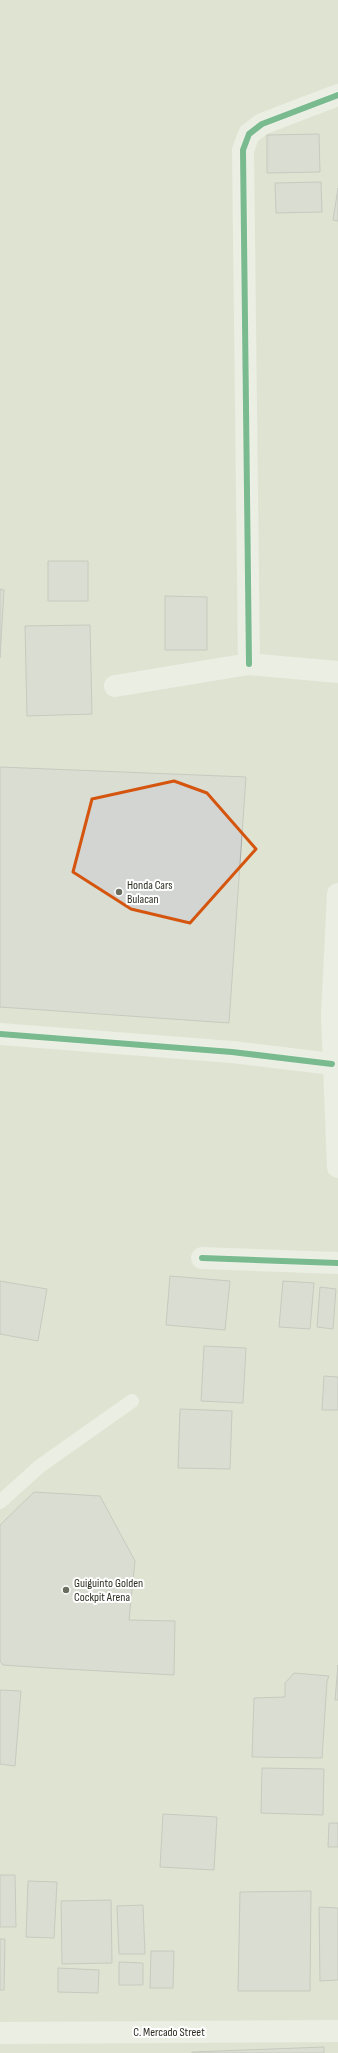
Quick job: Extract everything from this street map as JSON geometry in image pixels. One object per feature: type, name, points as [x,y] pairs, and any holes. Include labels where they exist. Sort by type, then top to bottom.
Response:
[{"type":"street","points":[[249,664],[243,150],[249,134],[262,124],[338,95]]},
{"type":"street","points":[[115,686],[249,664],[338,672]]},
{"type":"street","points":[[338,894],[332,1015],[332,1064],[338,1167]]},
{"type":"street","points":[[0,1034],[232,1052],[332,1064]]},
{"type":"street","points":[[202,1258],[338,1263]]},
{"type":"street","name":"C. Mercado Street","points":[[0,2033],[338,2031]]},
{"type":"lane","points":[[0,1502],[40,1466],[132,1401]]},
{"type":"highlighted area","points":[[174,781],[207,793],[256,849],[190,923],[131,909],[73,872],[92,799]]},
{"type":"building","points":[[319,134],[320,172],[267,173],[267,135]]},
{"type":"building","points":[[321,182],[322,212],[276,213],[275,183]]},
{"type":"building","points":[[338,188],[338,221],[333,220]]},
{"type":"building","points":[[48,561],[88,561],[88,601],[48,601]]},
{"type":"building","points":[[0,589],[4,590],[0,658]]},
{"type":"building","points":[[165,596],[207,597],[207,650],[165,650]]},
{"type":"building","points":[[90,625],[92,714],[27,716],[25,626]]},
{"type":"building","name":"Honda Cars Bulacan","points":[[0,767],[246,777],[229,1023],[0,1007]]},
{"type":"building","points":[[170,1276],[230,1281],[225,1330],[166,1325]]},
{"type":"building","points":[[0,1281],[47,1289],[38,1341],[0,1334]]},
{"type":"building","points":[[283,1281],[314,1283],[310,1329],[279,1327]]},
{"type":"building","points":[[320,1287],[336,1289],[333,1329],[317,1327]]},
{"type":"building","points":[[204,1346],[246,1348],[243,1403],[201,1401]]},
{"type":"building","points":[[324,1376],[338,1377],[338,1410],[322,1410]]},
{"type":"building","points":[[180,1409],[232,1411],[230,1469],[178,1468]]},
{"type":"building","name":"Guiguinto Golden Cockpit Arena","points":[[34,1492],[100,1496],[135,1561],[129,1620],[175,1621],[174,1675],[3,1665],[0,1661],[0,1525]]},
{"type":"building","points":[[338,1665],[338,1700],[335,1700]]},
{"type":"building","points":[[294,1673],[329,1676],[327,1681],[322,1758],[252,1757],[254,1698],[285,1697],[285,1683]]},
{"type":"building","points":[[0,1690],[21,1691],[15,1766],[0,1764]]},
{"type":"building","points":[[262,1768],[324,1769],[323,1815],[261,1813]]},
{"type":"building","points":[[163,1814],[217,1817],[214,1870],[160,1867]]},
{"type":"building","points":[[329,1823],[338,1823],[338,1847],[328,1847]]},
{"type":"building","points":[[0,1875],[15,1875],[16,1927],[0,1927]]},
{"type":"building","points":[[28,1881],[57,1882],[54,1938],[26,1937]]},
{"type":"building","points":[[311,1891],[310,1991],[238,1991],[240,1892]]},
{"type":"building","points":[[111,1900],[112,1963],[62,1964],[61,1901]]},
{"type":"building","points":[[143,1905],[145,1954],[119,1954],[117,1906]]},
{"type":"building","points":[[319,1907],[338,1908],[338,1980],[320,1981]]},
{"type":"building","points":[[0,1939],[5,1939],[4,1990],[0,1990]]},
{"type":"building","points":[[151,1951],[174,1951],[173,1988],[150,1988]]},
{"type":"building","points":[[119,1962],[143,1963],[143,1985],[119,1985]]},
{"type":"building","points":[[58,1968],[99,1970],[98,1993],[58,1992]]},
{"type":"building","points":[[324,2047],[324,2053],[192,2053],[192,2052]]},
{"type":"cycle path","points":[[249,664],[243,150],[249,134],[262,124],[338,95]]},
{"type":"cycle path","points":[[0,1034],[232,1052],[332,1064]]},
{"type":"cycle path","points":[[202,1258],[338,1263]]},
{"type":"place","name":"Honda Cars Bulacan","points":[[119,892]]},
{"type":"place","name":"Guiguinto Golden Cockpit Arena","points":[[66,1590]]}]
